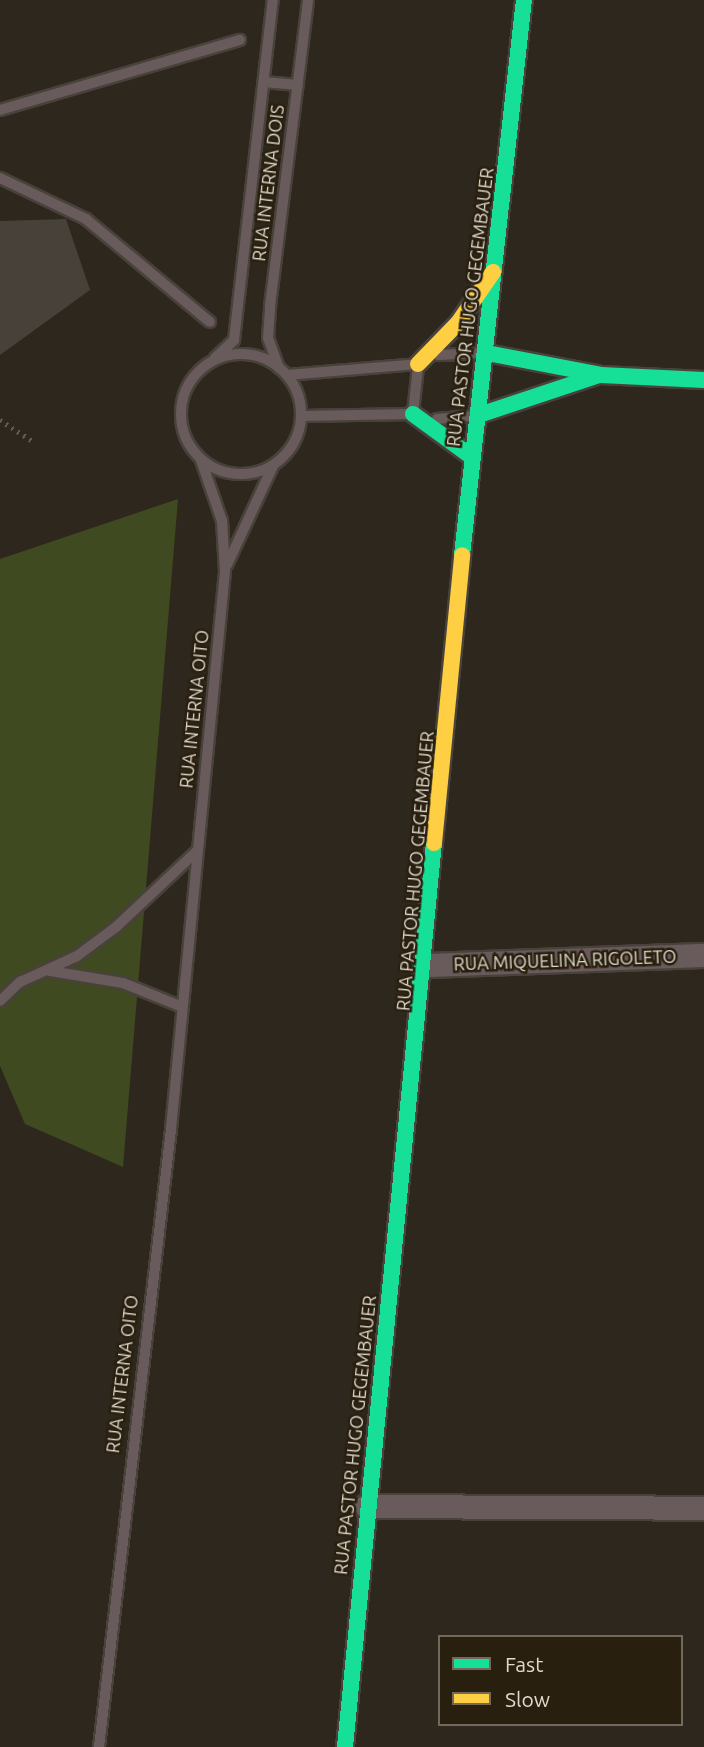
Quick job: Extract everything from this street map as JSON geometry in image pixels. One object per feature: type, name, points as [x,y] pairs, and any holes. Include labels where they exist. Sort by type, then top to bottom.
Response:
[{"type":"main road","name":"RUA PASTOR HUGO GEGEMBAUER","points":[[345,1747],[366,1506],[426,965],[472,457],[487,353],[493,271],[524,0]]},
{"type":"main road","points":[[418,364],[458,323],[493,271]]},
{"type":"main road","points":[[487,353],[601,375],[704,380]]},
{"type":"main road","points":[[479,415],[601,375]]},
{"type":"main road","points":[[412,414],[472,457]]},
{"type":"street","name":"RUA MIQUELINA RIGOLETO","points":[[426,965],[704,955]]},
{"type":"street","points":[[366,1506],[704,1508]]},
{"type":"lane","points":[[273,0],[234,341],[209,363],[182,395],[182,426],[201,460],[237,474],[273,466],[293,444],[301,416],[283,372]]},
{"type":"lane","name":"RUA INTERNA DOIS","points":[[283,372],[269,327],[308,0]]},
{"type":"lane","points":[[0,110],[240,40]]},
{"type":"lane","points":[[264,82],[298,85]]},
{"type":"lane","points":[[0,178],[86,219],[210,322]]},
{"type":"lane","points":[[209,363],[239,354],[283,372],[418,364],[439,354],[487,353]]},
{"type":"lane","points":[[412,414],[418,364]]},
{"type":"lane","points":[[301,416],[412,414],[449,422],[479,415]]},
{"type":"lane","name":"RUA INTERNA OITO","points":[[99,1747],[171,1129],[180,1006],[225,571],[222,521],[201,460]]},
{"type":"lane","name":"RUA INTERNA OITO","points":[[225,571],[241,525],[273,466]]},
{"type":"lane","points":[[0,1001],[20,982],[51,971],[116,927],[198,850]]},
{"type":"lane","points":[[51,971],[123,983],[180,1006]]},
{"type":"path","points":[[0,420],[34,442]]},
{"type":"green space","points":[[178,499],[123,1167],[25,1124],[0,1066],[0,559]]},
{"type":"building","points":[[66,219],[90,290],[0,355],[0,221]]},
{"type":"traffic: fast","points":[[462,555],[524,0]]},
{"type":"traffic: fast","points":[[487,353],[601,375],[704,380]]},
{"type":"traffic: fast","points":[[479,415],[599,375]]},
{"type":"traffic: fast","points":[[413,414],[472,457]]},
{"type":"traffic: fast","points":[[345,1747],[434,843]]},
{"type":"traffic: slow","points":[[418,364],[458,323],[493,272]]},
{"type":"traffic: slow","points":[[434,843],[462,555]]}]
